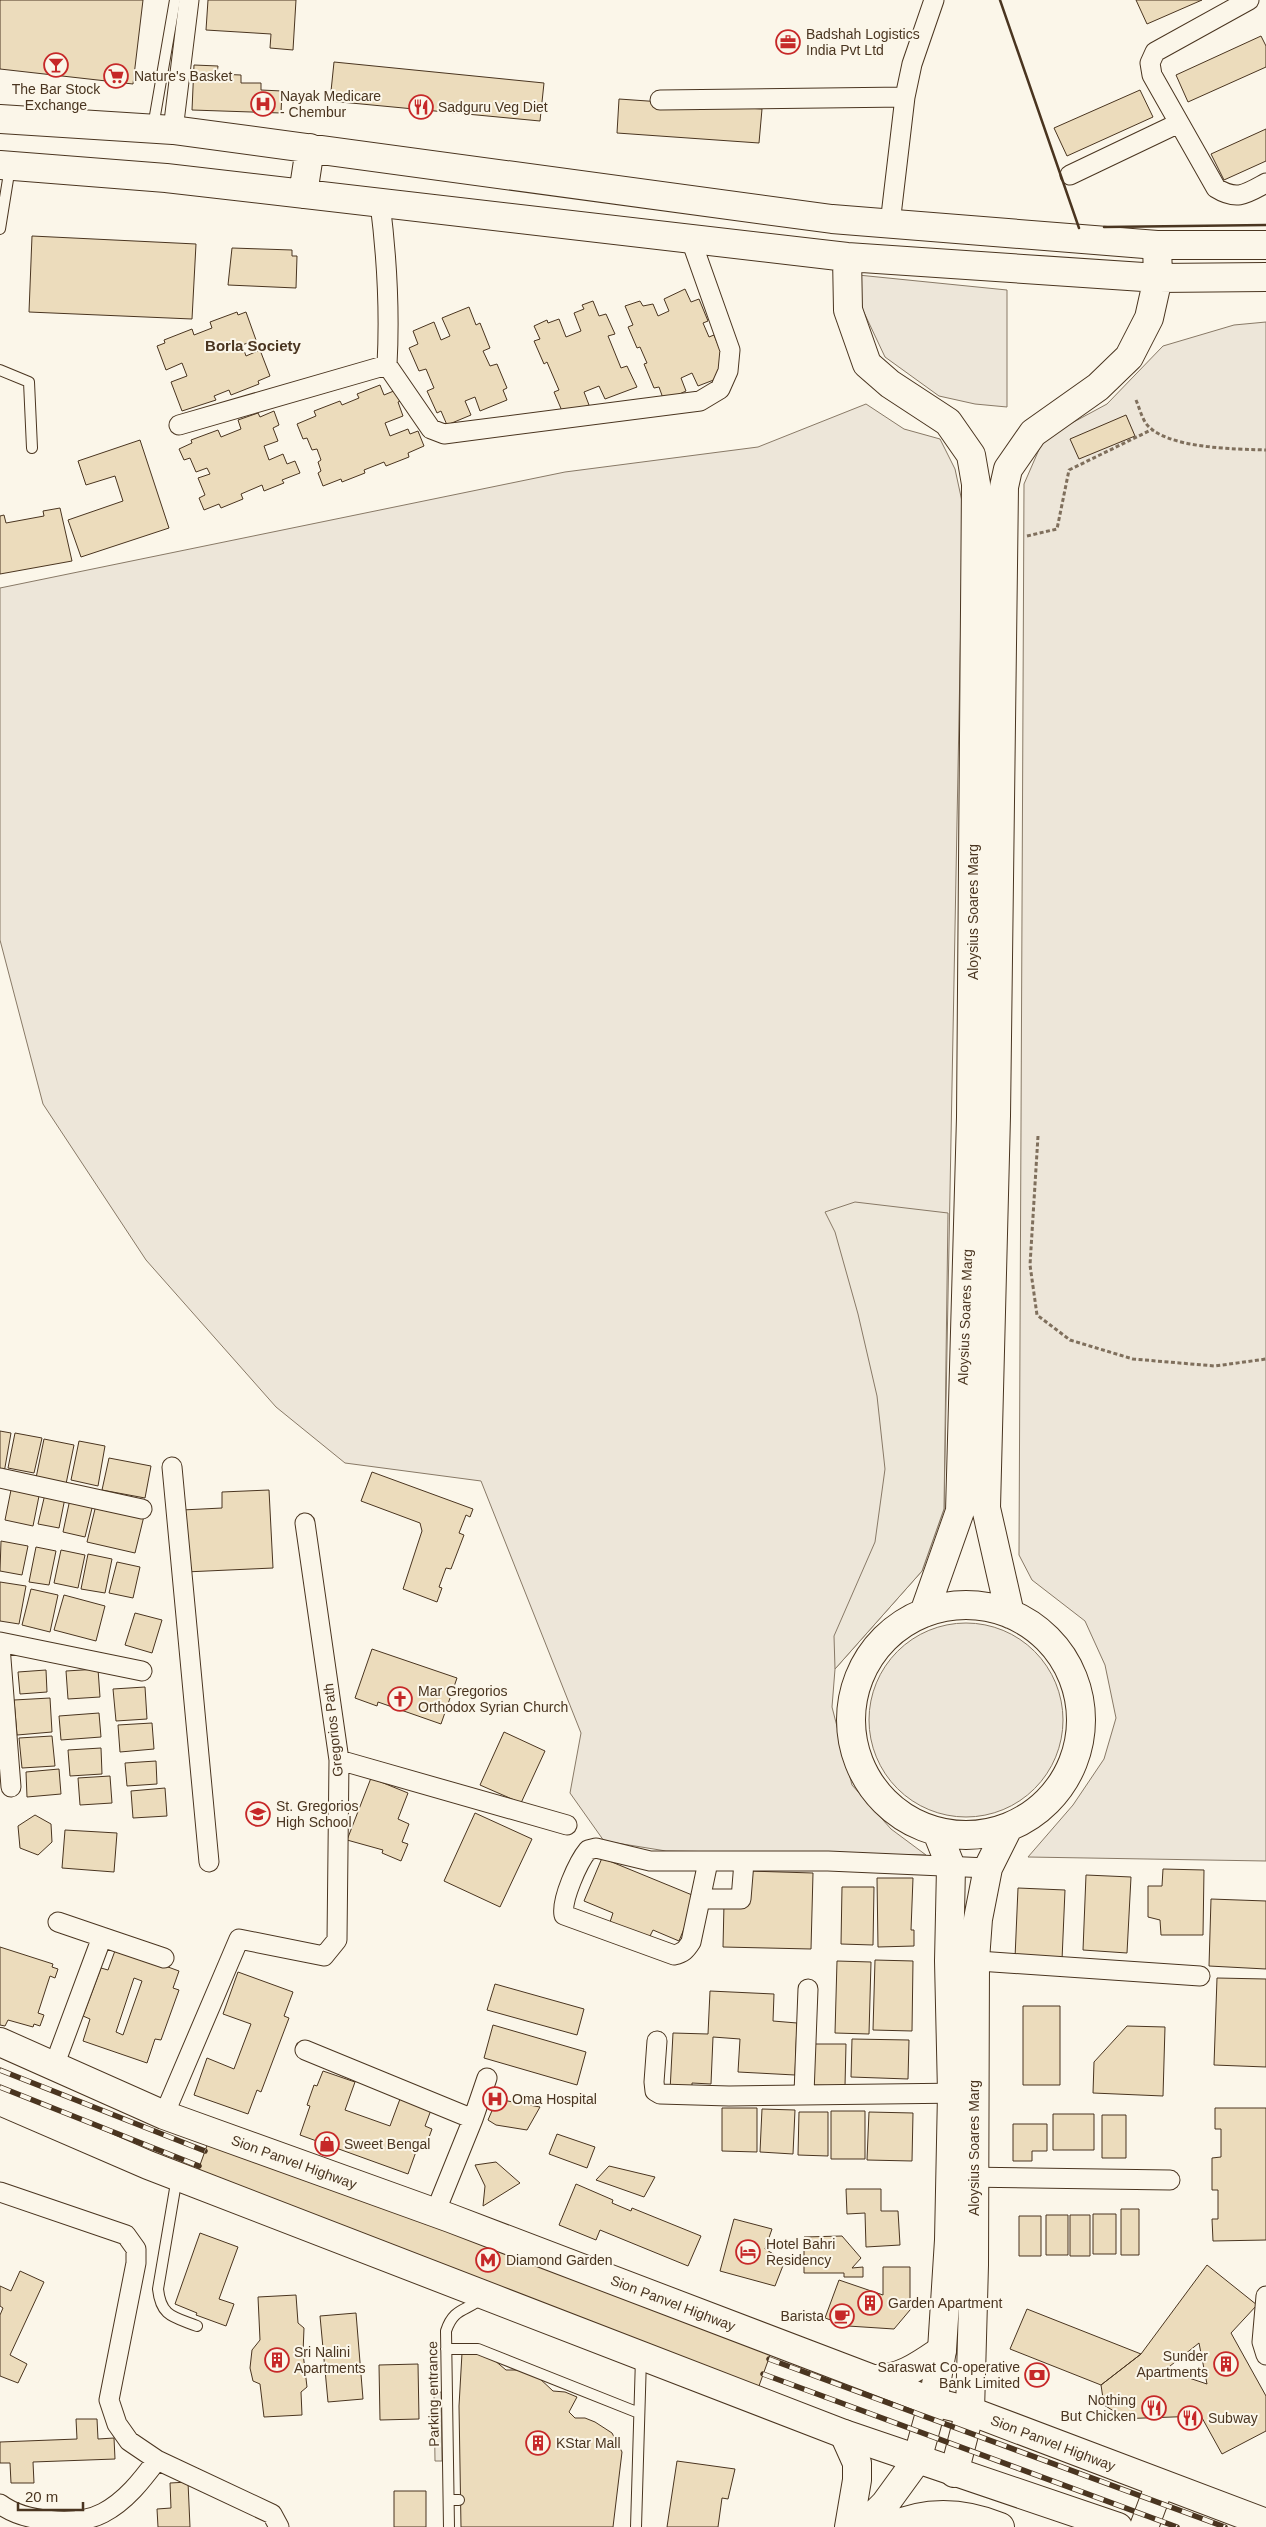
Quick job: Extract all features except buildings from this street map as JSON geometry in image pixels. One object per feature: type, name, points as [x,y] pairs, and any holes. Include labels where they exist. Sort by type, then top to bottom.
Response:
[{"type":"main road","points":[[0,119],[163,129],[881,224],[1157,245],[1266,245]]},
{"type":"main road","points":[[303,194],[310,148]]},
{"type":"main road","points":[[5,165],[166,178],[691,240],[858,257],[1158,278],[1266,277]]},
{"type":"main road","name":"Aloysius Soares Marg","points":[[881,224],[858,257],[848,310],[867,364],[890,384],[948,422],[971,455],[976,484],[985,962]]},
{"type":"main road","name":"Aloysius Soares Marg","points":[[1010,1614],[986,1508],[985,962],[1004,487],[1008,469],[1033,432],[1098,387],[1129,358],[1149,318],[1158,278],[1157,245]]},
{"type":"main road","points":[[976,538],[1003,538]]},
{"type":"main road","name":"Aloysius Soares Marg","points":[[924,1613],[960,1511],[984,1117]]},
{"type":"main road","points":[[952,1606],[982,1606],[1010,1614],[1044,1634],[1068,1665],[1081,1702],[1081,1741],[1067,1778],[1042,1808],[1008,1828],[973,1836],[937,1832],[904,1817],[877,1793],[858,1762],[851,1727],[854,1692],[868,1659],[893,1632],[924,1613],[952,1606]]},
{"type":"main road","name":"Aloysius Soares Marg","points":[[962,1960],[978,1919],[988,1868],[1008,1828]]},
{"type":"main road","name":"Aloysius Soares Marg","points":[[937,1832],[951,1867],[962,1960],[962,2177],[974,2265],[971,2316],[970,2411],[954,2473]]},
{"type":"main road","name":"Sion Panvel Highway","points":[[0,2042],[164,2115],[435,2212],[933,2402],[970,2411],[1266,2523]]},
{"type":"main road","points":[[0,2101],[177,2176],[484,2297],[844,2434],[954,2473],[1118,2527]]},
{"type":"main road","name":"Aloysius Soares Marg","points":[[917,2460],[933,2402],[942,2350],[947,2264],[962,2177]]},
{"type":"main road","points":[[947,2264],[974,2265]]},
{"type":"main road","points":[[944,2313],[971,2316]]},
{"type":"main road","points":[[873,2379],[886,2379],[915,2369],[942,2350]]},
{"type":"main road","points":[[844,2434],[857,2463],[857,2480],[848,2527]]},
{"type":"main road","points":[[862,2527],[885,2504],[917,2460]]},
{"type":"main road","points":[[1144,2527],[1160,2484]]},
{"type":"main road","points":[[890,2527],[942,2513],[985,2521],[1000,2527]]},
{"type":"street","points":[[163,129],[189,0]]},
{"type":"street","points":[[881,224],[912,64],[934,0]]},
{"type":"street","points":[[1249,0],[1155,52],[1150,63],[1152,74],[1216,188],[1228,196],[1245,195],[1266,183]]},
{"type":"street","points":[[660,100],[905,97]]},
{"type":"street","points":[[1070,175],[1179,123]]},
{"type":"street","points":[[380,204],[387,258],[390,316],[387,365],[431,429],[444,434],[700,401],[720,389],[728,371],[730,350],[691,240]]},
{"type":"street","points":[[179,425],[387,365]]},
{"type":"street","points":[[172,1467],[209,1862]]},
{"type":"street","points":[[0,1478],[142,1509]]},
{"type":"street","name":"Gregorios Path","points":[[164,2115],[239,1939],[324,1956],[337,1940],[340,1760],[305,1523]]},
{"type":"street","points":[[11,1787],[0,1644],[142,1671]]},
{"type":"street","points":[[340,1760],[567,1825]]},
{"type":"street","points":[[708,1862],[691,1942],[686,1950],[674,1955],[570,1919],[564,1915],[563,1908],[582,1857],[588,1850],[596,1848],[650,1861],[828,1861],[988,1868]]},
{"type":"street","points":[[701,1899],[741,1899],[744,1862]]},
{"type":"street","points":[[58,1922],[164,1958]]},
{"type":"street","points":[[54,2066],[102,1937]]},
{"type":"street","points":[[962,1960],[1200,1976]]},
{"type":"street","points":[[804,2094],[808,1989]]},
{"type":"street","points":[[658,2041],[654,2082],[656,2091],[660,2094],[729,2096],[963,2093]]},
{"type":"street","points":[[305,2050],[473,2119]]},
{"type":"street","points":[[435,2212],[473,2119],[487,2078]]},
{"type":"street","points":[[962,2177],[1170,2180]]},
{"type":"street","points":[[0,2192],[126,2235],[136,2249],[136,2263],[110,2400],[117,2424],[129,2441],[157,2460],[272,2514],[279,2527]]},
{"type":"street","points":[[1266,2296],[1262,2342],[1266,2355]]},
{"type":"street","points":[[0,2504],[8,2510],[42,2522],[76,2520],[102,2514],[138,2486],[157,2460]]},
{"type":"lane","points":[[163,129],[175,0]]},
{"type":"lane","points":[[0,229],[5,165]]},
{"type":"lane","points":[[0,370],[29,382],[32,448]]},
{"type":"lane","points":[[177,2176],[158,2289],[159,2298],[162,2309],[167,2314],[197,2326]]},
{"type":"lane","name":"Parking entrance","points":[[449,2527],[446,2331],[450,2320],[456,2312],[473,2306],[484,2297]]},
{"type":"lane","points":[[446,2349],[478,2349],[640,2413]]},
{"type":"lane","points":[[636,2527],[641,2356]]},
{"type":"lane","points":[[448,2500],[459,2500]]},
{"type":"path","points":[[1136,400],[1146,423],[1167,439],[1211,448],[1266,450]]},
{"type":"path","points":[[1003,538],[1029,536],[1057,529],[1069,470],[1153,429]]},
{"type":"path","points":[[1038,1136],[1030,1265],[1037,1315],[1070,1340],[1134,1359],[1215,1366],[1266,1359]]},
{"type":"shaded area","points":[[858,275],[1007,290],[1007,407],[975,404],[939,396],[885,357],[860,304]]},
{"type":"shaded area","points":[[1266,322],[1266,1861],[1028,1857],[1073,1805],[1104,1759],[1116,1718],[1105,1665],[1085,1621],[1032,1580],[1019,1555],[1024,484],[1044,438],[1107,404],[1163,346],[1234,325]]},
{"type":"shaded area","points":[[866,404],[904,429],[940,439],[955,469],[963,506],[944,1509],[922,1571],[835,1669],[832,1707],[852,1785],[891,1829],[926,1855],[666,1851],[604,1841],[570,1793],[581,1733],[481,1481],[345,1463],[276,1407],[146,1260],[43,1104],[0,940],[0,588],[565,472],[758,447]]},
{"type":"shaded area","points":[[855,1202],[948,1213],[944,1509],[922,1571],[835,1669],[834,1636],[875,1542],[885,1469],[877,1396],[858,1314],[835,1232],[825,1212]]},
{"type":"shaded area","points":[[956,1623],[976,1623],[1012,1634],[1035,1651],[1047,1666],[1056,1683],[1063,1710],[1063,1730],[1056,1757],[1047,1774],[1035,1789],[1020,1801],[1003,1810],[976,1817],[956,1817],[920,1806],[904,1795],[891,1782],[880,1766],[873,1748],[869,1730],[869,1710],[880,1674],[891,1658],[904,1645],[920,1634],[938,1627]]},
{"type":"shaded area","points":[[441,2392],[442,2461],[435,2461],[434,2393]]},
{"type":"railway","points":[[0,2070],[205,2151]]},
{"type":"railway","points":[[0,2087],[199,2166]]},
{"type":"railway","points":[[769,2359],[1225,2527]]},
{"type":"railway","points":[[763,2374],[1177,2527]]},
{"type":"wall","points":[[1000,0],[1079,228]]},
{"type":"wall","points":[[1104,227],[1266,225]]},
{"type":"place","name":"Badshah Logistics India Pvt Ltd","points":[[788,42]]},
{"type":"place","name":"The Bar Stock Exchange","points":[[56,65]]},
{"type":"place","name":"Nature's Basket","points":[[116,76]]},
{"type":"place","name":"Nayak Medicare - Chembur","points":[[263,104]]},
{"type":"place","name":"Sadguru Veg Diet","points":[[421,107]]},
{"type":"place","name":"Mar Gregorios Orthodox Syrian Church","points":[[400,1699]]},
{"type":"place","name":"St. Gregorios High School","points":[[258,1814]]},
{"type":"place","name":"Oma Hospital","points":[[495,2099]]},
{"type":"place","name":"Sweet Bengal","points":[[327,2144]]},
{"type":"place","name":"Hotel Bahri Residency","points":[[748,2252]]},
{"type":"place","name":"Diamond Garden","points":[[488,2260]]},
{"type":"place","name":"Garden Apartment","points":[[870,2303]]},
{"type":"place","name":"Barista","points":[[842,2316]]},
{"type":"place","name":"Sri Nalini Apartments","points":[[277,2360]]},
{"type":"place","name":"Sunder Apartments","points":[[1226,2364]]},
{"type":"place","name":"Saraswat Co-operative Bank Limited","points":[[1037,2375]]},
{"type":"place","name":"Nothing But Chicken","points":[[1154,2408]]},
{"type":"place","name":"Subway","points":[[1190,2418]]},
{"type":"place","name":"KStar Mall","points":[[538,2443]]},
{"type":"district","name":"Borla Society","points":[[253,345]]}]
